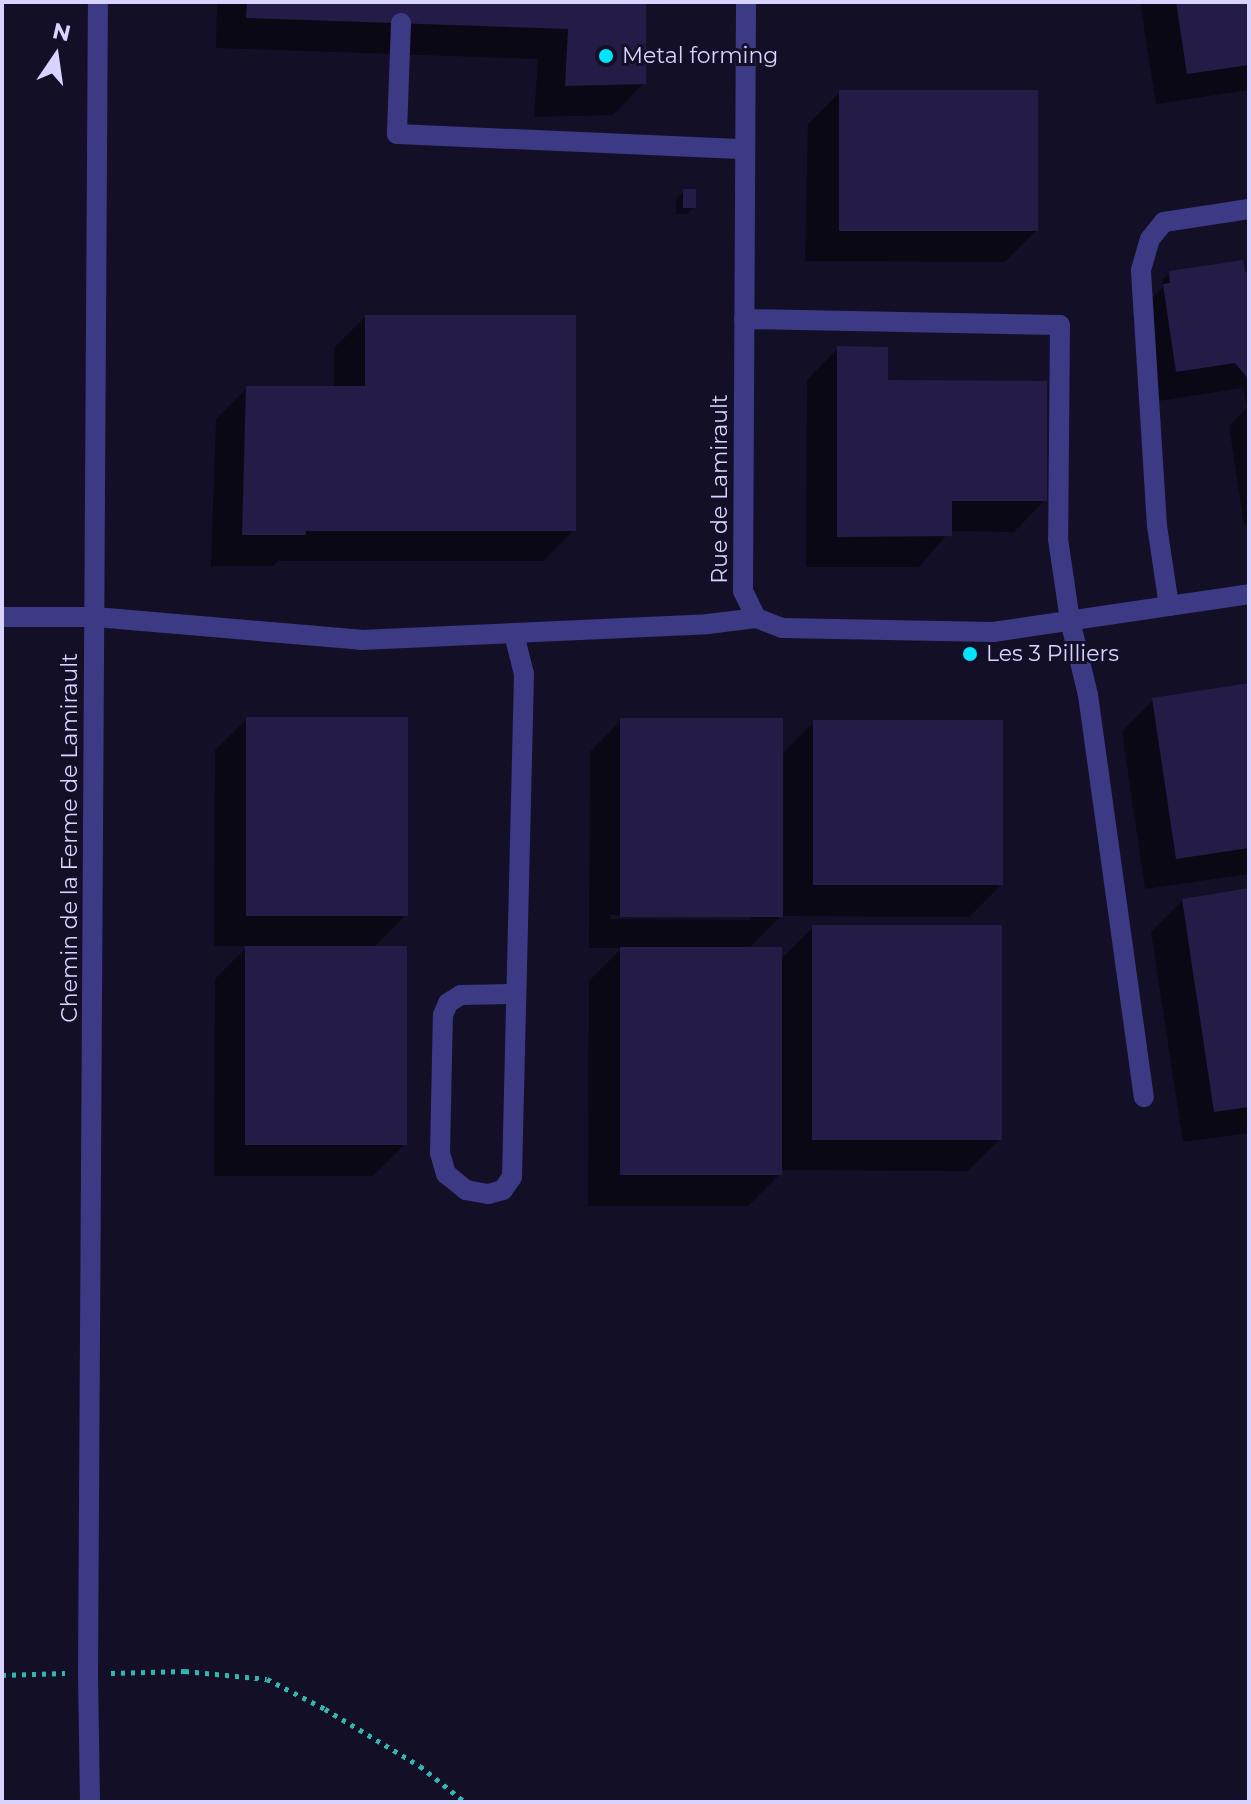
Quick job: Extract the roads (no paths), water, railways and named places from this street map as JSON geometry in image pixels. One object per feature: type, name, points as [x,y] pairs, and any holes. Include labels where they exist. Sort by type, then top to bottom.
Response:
[{"type":"street","name":"Chemin de la Ferme de Lamirault","points":[[90,1802],[88,1673],[98,2]]},
{"type":"street","name":"Rue de Lamirault","points":[[746,2],[743,591],[756,618]]},
{"type":"street","points":[[401,23],[397,134],[745,149]]},
{"type":"street","points":[[1169,606],[1157,526],[1141,270],[1150,239],[1164,222],[1249,209]]},
{"type":"street","points":[[744,319],[1060,325],[1058,539],[1070,620],[1088,695],[1144,1097]]},
{"type":"street","points":[[2,617],[95,617],[361,640],[708,624],[756,618],[782,628],[993,632],[1249,594]]},
{"type":"street","points":[[514,634],[524,674],[512,1177],[503,1190],[488,1194],[466,1190],[446,1174],[440,1153],[443,1015],[448,1003],[461,995],[515,994]]},
{"type":"place","name":"Metal forming","points":[[606,56]]},
{"type":"place","name":"Les 3 Pilliers","points":[[970,654]]}]
